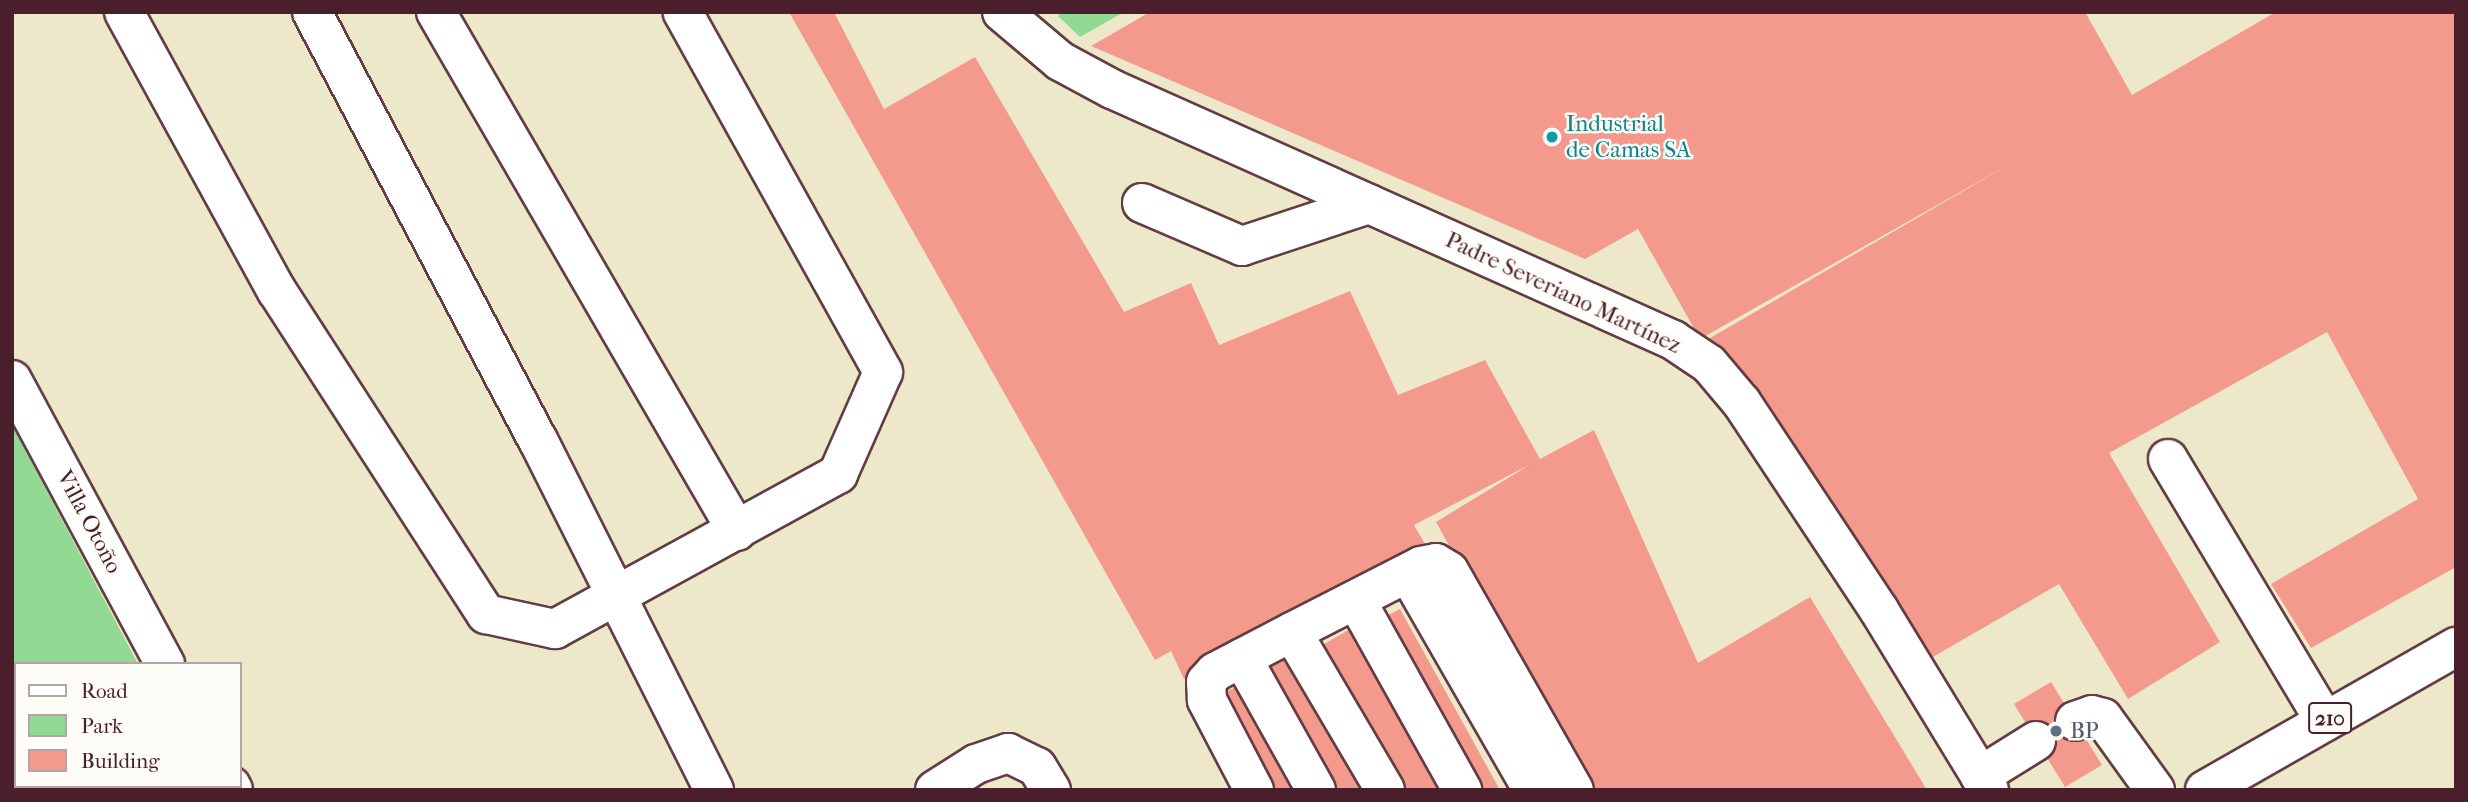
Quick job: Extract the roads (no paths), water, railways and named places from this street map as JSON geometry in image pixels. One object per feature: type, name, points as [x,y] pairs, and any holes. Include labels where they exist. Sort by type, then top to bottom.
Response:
[{"type":"main road","points":[[124,12],[277,291],[486,614],[555,629],[838,474],[883,372],[683,12]]},
{"type":"main road","points":[[313,12],[714,790]]},
{"type":"main road","points":[[436,12],[737,531]]},
{"type":"main road","name":"Padre Severiano Martínez","points":[[1002,12],[1060,61],[1112,89],[1673,340],[1709,364],[1742,404],[1871,598],[1984,783]]},
{"type":"main road","points":[[1142,203],[1242,246],[1369,204]]},
{"type":"main road","name":"Villa Otoño","points":[[12,380],[164,662]]},
{"type":"main road","points":[[2168,459],[2325,721]]},
{"type":"main road","points":[[1254,790],[1208,700],[1206,682],[1242,658],[1292,632],[1408,573],[1436,563],[1449,571],[1574,790]]},
{"type":"main road","points":[[1408,573],[1533,790]]},
{"type":"main road","points":[[1356,600],[1462,790]]},
{"type":"main road","points":[[1292,632],[1385,790]]},
{"type":"main road","name":"210","points":[[2205,790],[2456,648]]},
{"type":"main road","points":[[1242,658],[1316,790]]},
{"type":"main road","points":[[2075,721],[2092,715],[2103,718],[2155,790]]},
{"type":"main road","points":[[1984,783],[2036,741]]},
{"type":"main road","points":[[935,790],[976,764],[1008,752],[1037,768],[1051,790]]},
{"type":"place","name":"Industrial de Camas SA","points":[[1552,137]]},
{"type":"place","name":"BP","points":[[2056,731]]}]
